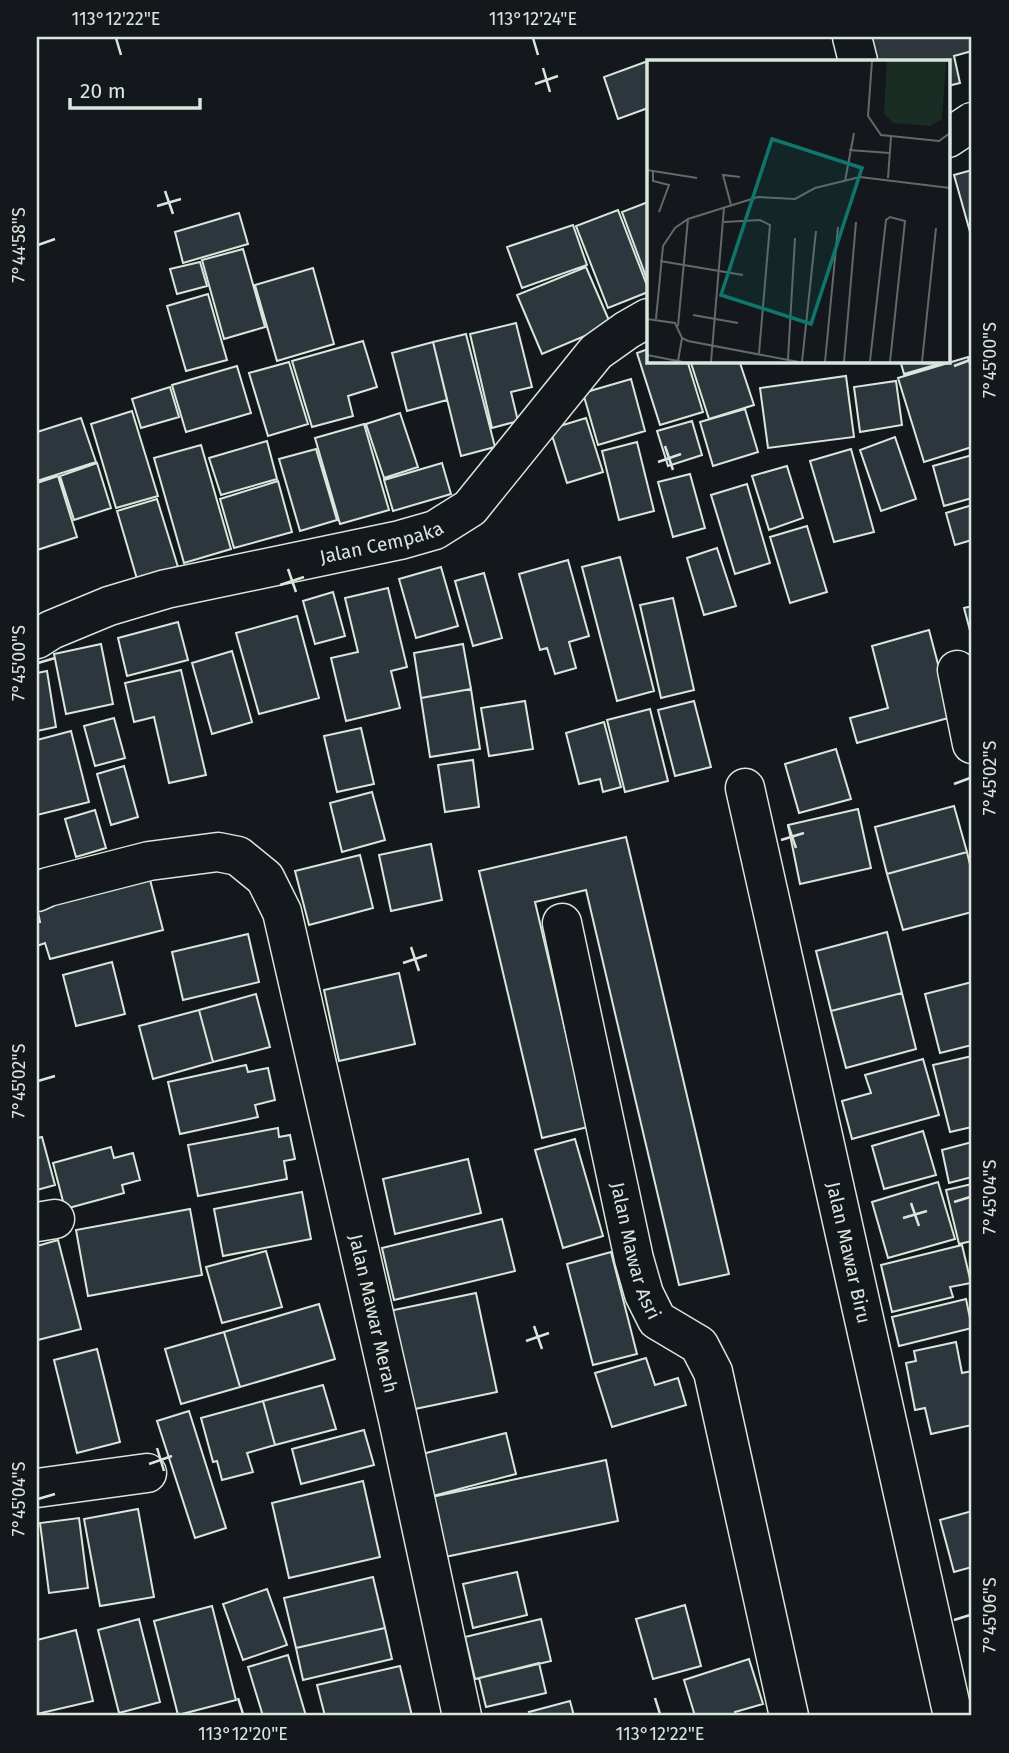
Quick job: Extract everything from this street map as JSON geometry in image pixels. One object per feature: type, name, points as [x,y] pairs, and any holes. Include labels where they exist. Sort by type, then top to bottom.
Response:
[{"type":"street","points":[[852,37],[858,60]]},
{"type":"street","points":[[950,137],[972,122]]},
{"type":"street","name":"Jalan Cempaka","points":[[37,639],[51,630],[109,606],[166,589],[387,543],[435,530],[470,508],[596,352],[647,319]]},
{"type":"street","points":[[957,670],[972,744]]},
{"type":"street","name":"Jalan Mawar Biru","points":[[745,788],[953,1716]]},
{"type":"street","name":"Jalan Mawar Merah","points":[[37,892],[149,861],[218,852],[238,856],[265,878],[282,912],[398,1419],[462,1716]]},
{"type":"street","name":"Jalan Mawar Asri","points":[[562,923],[634,1259],[644,1294],[657,1320],[699,1345],[713,1372],[789,1716]]},
{"type":"street","points":[[37,1488],[147,1473]]},
{"type":"building","points":[[862,37],[972,37],[972,51],[954,56],[960,83],[950,86],[950,60],[867,60]]},
{"type":"building","points":[[647,61],[647,108],[618,119],[604,77]]},
{"type":"building","points":[[972,170],[972,239],[954,175]]},
{"type":"building","points":[[647,202],[647,279],[622,212]]},
{"type":"building","points":[[618,210],[647,285],[647,292],[608,308],[576,226]]},
{"type":"building","points":[[239,213],[248,244],[183,263],[175,232]]},
{"type":"building","points":[[573,225],[587,265],[522,288],[507,247]]},
{"type":"building","points":[[243,249],[265,327],[224,339],[202,260]]},
{"type":"building","points":[[200,262],[207,286],[177,294],[170,269]]},
{"type":"building","points":[[586,267],[611,325],[542,354],[517,295]]},
{"type":"building","points":[[313,268],[334,344],[277,361],[255,285]]},
{"type":"building","points":[[208,294],[227,360],[186,371],[167,306]]},
{"type":"building","points":[[516,323],[532,387],[511,392],[518,421],[492,428],[470,334]]},
{"type":"building","points":[[466,334],[495,447],[461,456],[433,342]]},
{"type":"building","points":[[363,341],[377,387],[348,396],[353,416],[312,427],[292,361]]},
{"type":"building","points":[[433,342],[447,400],[407,411],[392,353]]},
{"type":"building","points":[[647,349],[647,362],[688,362],[703,412],[660,425],[637,353]]},
{"type":"building","points":[[968,357],[972,372],[972,447],[924,462],[898,378]]},
{"type":"building","points":[[289,362],[308,424],[268,436],[249,373]]},
{"type":"building","points":[[691,362],[740,362],[754,405],[709,419]]},
{"type":"building","points":[[901,362],[942,363],[904,374]]},
{"type":"building","points":[[237,366],[251,413],[186,432],[172,385]]},
{"type":"building","points":[[846,376],[854,437],[768,448],[760,388]]},
{"type":"building","points":[[631,379],[645,431],[598,445],[583,393]]},
{"type":"building","points":[[896,381],[902,425],[860,432],[854,387]]},
{"type":"building","points":[[170,387],[179,417],[141,428],[132,399]]},
{"type":"building","points":[[745,409],[758,452],[713,466],[700,422]]},
{"type":"building","points":[[132,411],[158,496],[116,508],[91,424]]},
{"type":"building","points":[[400,413],[418,467],[384,478],[366,424]]},
{"type":"building","points":[[81,418],[96,462],[37,481],[37,432]]},
{"type":"building","points":[[586,418],[603,472],[567,483],[550,429]]},
{"type":"building","points":[[692,421],[702,455],[668,466],[657,431]]},
{"type":"building","points":[[364,424],[389,510],[340,524],[315,438]]},
{"type":"building","points":[[895,437],[916,499],[881,511],[860,450]]},
{"type":"building","points":[[267,441],[277,479],[221,495],[209,458]]},
{"type":"building","points":[[637,442],[654,511],[619,520],[602,451]]},
{"type":"building","points":[[201,445],[231,549],[184,563],[154,458]]},
{"type":"building","points":[[316,449],[337,520],[300,531],[279,459]]},
{"type":"building","points":[[851,449],[874,532],[834,542],[810,461]]},
{"type":"building","points":[[972,455],[972,498],[944,506],[933,466]]},
{"type":"building","points":[[97,463],[111,508],[74,520],[60,476]]},
{"type":"building","points":[[442,463],[451,494],[393,511],[384,480]]},
{"type":"building","points":[[787,466],[803,518],[769,530],[752,476]]},
{"type":"building","points":[[690,474],[705,528],[673,537],[658,482]]},
{"type":"building","points":[[58,476],[77,537],[37,550],[37,483]]},
{"type":"building","points":[[278,481],[292,532],[234,548],[220,499]]},
{"type":"building","points":[[747,484],[770,563],[735,574],[711,495]]},
{"type":"building","points":[[157,499],[178,567],[137,579],[117,511]]},
{"type":"building","points":[[972,505],[972,540],[955,545],[946,513]]},
{"type":"building","points":[[807,526],[827,592],[790,603],[770,537]]},
{"type":"building","points":[[717,548],[736,606],[704,615],[687,558]]},
{"type":"building","points":[[620,557],[654,691],[617,701],[582,567]]},
{"type":"building","points":[[568,560],[589,636],[569,642],[576,668],[555,674],[547,648],[540,650],[519,574]]},
{"type":"building","points":[[441,567],[458,626],[416,638],[399,579]]},
{"type":"building","points":[[484,573],[502,638],[473,646],[455,581]]},
{"type":"building","points":[[388,588],[407,667],[391,671],[400,708],[346,721],[331,658],[358,652],[345,598]]},
{"type":"building","points":[[333,592],[345,636],[315,644],[303,601]]},
{"type":"building","points":[[673,598],[694,690],[661,698],[640,605]]},
{"type":"building","points":[[972,606],[972,638],[964,608]]},
{"type":"building","points":[[297,616],[319,698],[259,714],[236,633]]},
{"type":"building","points":[[178,622],[188,660],[127,676],[118,638]]},
{"type":"building","points":[[929,630],[952,717],[857,743],[850,718],[888,708],[872,646]]},
{"type":"building","points":[[101,644],[113,704],[66,714],[54,654]]},
{"type":"building","points":[[463,644],[471,689],[421,698],[414,653]]},
{"type":"building","points":[[232,651],[252,722],[212,734],[192,663]]},
{"type":"building","points":[[181,670],[206,775],[169,783],[154,717],[134,722],[125,683]]},
{"type":"building","points":[[47,671],[56,727],[37,731],[37,673]]},
{"type":"building","points":[[471,689],[480,749],[430,757],[421,698]]},
{"type":"building","points":[[525,701],[533,749],[489,756],[481,708]]},
{"type":"building","points":[[694,701],[711,767],[675,776],[658,710]]},
{"type":"building","points":[[650,709],[668,781],[625,792],[607,720]]},
{"type":"building","points":[[114,718],[125,758],[95,766],[84,726]]},
{"type":"building","points":[[604,722],[621,787],[603,792],[600,779],[579,784],[566,733]]},
{"type":"building","points":[[361,728],[374,784],[337,792],[324,736]]},
{"type":"building","points":[[71,731],[89,802],[37,815],[37,740]]},
{"type":"building","points":[[836,749],[851,799],[799,813],[785,764]]},
{"type":"building","points":[[473,760],[479,807],[445,812],[438,765]]},
{"type":"building","points":[[124,766],[138,817],[111,825],[97,774]]},
{"type":"building","points":[[372,792],[385,840],[342,852],[330,803]]},
{"type":"building","points":[[954,806],[967,852],[887,874],[875,827]]},
{"type":"building","points":[[858,809],[871,868],[800,884],[788,825]]},
{"type":"building","points":[[95,810],[106,848],[76,857],[65,819]]},
{"type":"building","points":[[626,837],[729,1274],[679,1285],[586,890],[535,902],[588,1127],[542,1138],[479,871]]},
{"type":"building","points":[[431,844],[442,900],[391,911],[379,855]]},
{"type":"building","points":[[967,852],[972,873],[972,912],[903,930],[887,874]]},
{"type":"building","points":[[360,855],[373,908],[309,925],[295,871]]},
{"type":"building","points":[[148,872],[163,930],[50,959],[45,943],[37,946],[37,922],[40,922],[37,908]]},
{"type":"building","points":[[887,932],[902,993],[831,1011],[816,951]]},
{"type":"building","points":[[248,934],[259,982],[183,1000],[172,952]]},
{"type":"building","points":[[112,962],[125,1014],[76,1026],[63,975]]},
{"type":"building","points":[[399,973],[415,1044],[339,1061],[324,990]]},
{"type":"building","points":[[972,982],[972,1045],[940,1053],[925,994]]},
{"type":"building","points":[[902,993],[916,1049],[846,1068],[831,1011]]},
{"type":"building","points":[[256,994],[270,1047],[213,1062],[199,1010]]},
{"type":"building","points":[[199,1010],[213,1062],[153,1079],[139,1026]]},
{"type":"building","points":[[972,1056],[972,1127],[950,1132],[933,1065]]},
{"type":"building","points":[[923,1059],[939,1115],[852,1139],[842,1101],[871,1093],[865,1075]]},
{"type":"building","points":[[246,1065],[248,1072],[268,1068],[275,1100],[255,1105],[258,1117],[180,1134],[168,1082]]},
{"type":"building","points":[[278,1128],[279,1137],[290,1135],[295,1159],[284,1161],[287,1179],[198,1196],[188,1145]]},
{"type":"building","points":[[923,1131],[936,1175],[884,1189],[872,1146]]},
{"type":"building","points":[[42,1137],[55,1185],[37,1190],[37,1138]]},
{"type":"building","points":[[575,1139],[603,1236],[563,1248],[535,1150]]},
{"type":"building","points":[[972,1142],[972,1177],[949,1183],[942,1150]]},
{"type":"building","points":[[111,1147],[114,1158],[133,1153],[140,1180],[122,1185],[124,1193],[65,1209],[53,1163]]},
{"type":"building","points":[[468,1159],[481,1213],[395,1234],[383,1179]]},
{"type":"building","points":[[938,1182],[955,1239],[888,1258],[872,1202]]},
{"type":"building","points":[[972,1184],[972,1241],[959,1244],[946,1190]]},
{"type":"building","points":[[302,1192],[311,1239],[223,1256],[214,1209]]},
{"type":"building","points":[[190,1209],[202,1275],[88,1296],[76,1230]]},
{"type":"building","points":[[502,1219],[515,1271],[394,1300],[382,1248]]},
{"type":"building","points":[[58,1240],[81,1329],[38,1340],[37,1246]]},
{"type":"building","points":[[962,1245],[971,1283],[950,1287],[953,1297],[892,1312],[881,1265]]},
{"type":"building","points":[[266,1251],[282,1307],[222,1323],[206,1267]]},
{"type":"building","points":[[611,1252],[637,1354],[593,1365],[567,1264]]},
{"type":"building","points":[[476,1293],[497,1392],[410,1410],[389,1311]]},
{"type":"building","points":[[966,1299],[972,1328],[899,1346],[892,1317]]},
{"type":"building","points":[[319,1304],[335,1359],[240,1387],[224,1332]]},
{"type":"building","points":[[224,1332],[240,1387],[181,1404],[165,1349]]},
{"type":"building","points":[[956,1342],[962,1373],[972,1371],[972,1425],[931,1434],[925,1408],[915,1410],[906,1363],[916,1361],[914,1351]]},
{"type":"building","points":[[97,1349],[120,1442],[77,1453],[54,1360]]},
{"type":"building","points":[[646,1358],[655,1385],[678,1378],[686,1405],[612,1427],[595,1373]]},
{"type":"building","points":[[323,1385],[336,1429],[275,1445],[263,1401]]},
{"type":"building","points":[[263,1401],[275,1445],[247,1453],[253,1472],[222,1480],[217,1461],[213,1462],[201,1418]]},
{"type":"building","points":[[189,1411],[226,1528],[195,1538],[157,1421]]},
{"type":"building","points":[[364,1430],[374,1465],[301,1484],[292,1449]]},
{"type":"building","points":[[506,1433],[516,1474],[429,1497],[418,1455]]},
{"type":"building","points":[[606,1460],[618,1521],[440,1558],[427,1498]]},
{"type":"building","points":[[363,1481],[380,1557],[289,1578],[272,1503]]},
{"type":"building","points":[[138,1509],[154,1597],[100,1606],[84,1519]]},
{"type":"building","points":[[972,1511],[972,1567],[954,1572],[940,1520]]},
{"type":"building","points":[[79,1518],[88,1588],[49,1593],[40,1523]]},
{"type":"building","points":[[517,1572],[527,1615],[473,1628],[463,1584]]},
{"type":"building","points":[[373,1577],[385,1628],[296,1648],[284,1598]]},
{"type":"building","points":[[267,1589],[287,1645],[243,1660],[223,1604]]},
{"type":"building","points":[[685,1605],[701,1666],[653,1679],[636,1619]]},
{"type":"building","points":[[212,1606],[236,1700],[178,1715],[154,1621]]},
{"type":"building","points":[[139,1619],[160,1702],[119,1713],[98,1630]]},
{"type":"building","points":[[541,1619],[551,1661],[475,1679],[465,1637]]},
{"type":"building","points":[[385,1628],[392,1659],[303,1680],[296,1648]]},
{"type":"building","points":[[76,1630],[93,1701],[37,1714],[37,1640]]},
{"type":"building","points":[[288,1655],[306,1716],[263,1716],[248,1667]]},
{"type":"building","points":[[749,1659],[763,1704],[735,1712],[736,1716],[695,1716],[684,1680]]},
{"type":"building","points":[[539,1663],[546,1693],[486,1707],[479,1678]]},
{"type":"building","points":[[400,1666],[412,1716],[325,1716],[317,1685]]},
{"type":"building","points":[[570,1701],[574,1716],[531,1716],[529,1712]]}]
